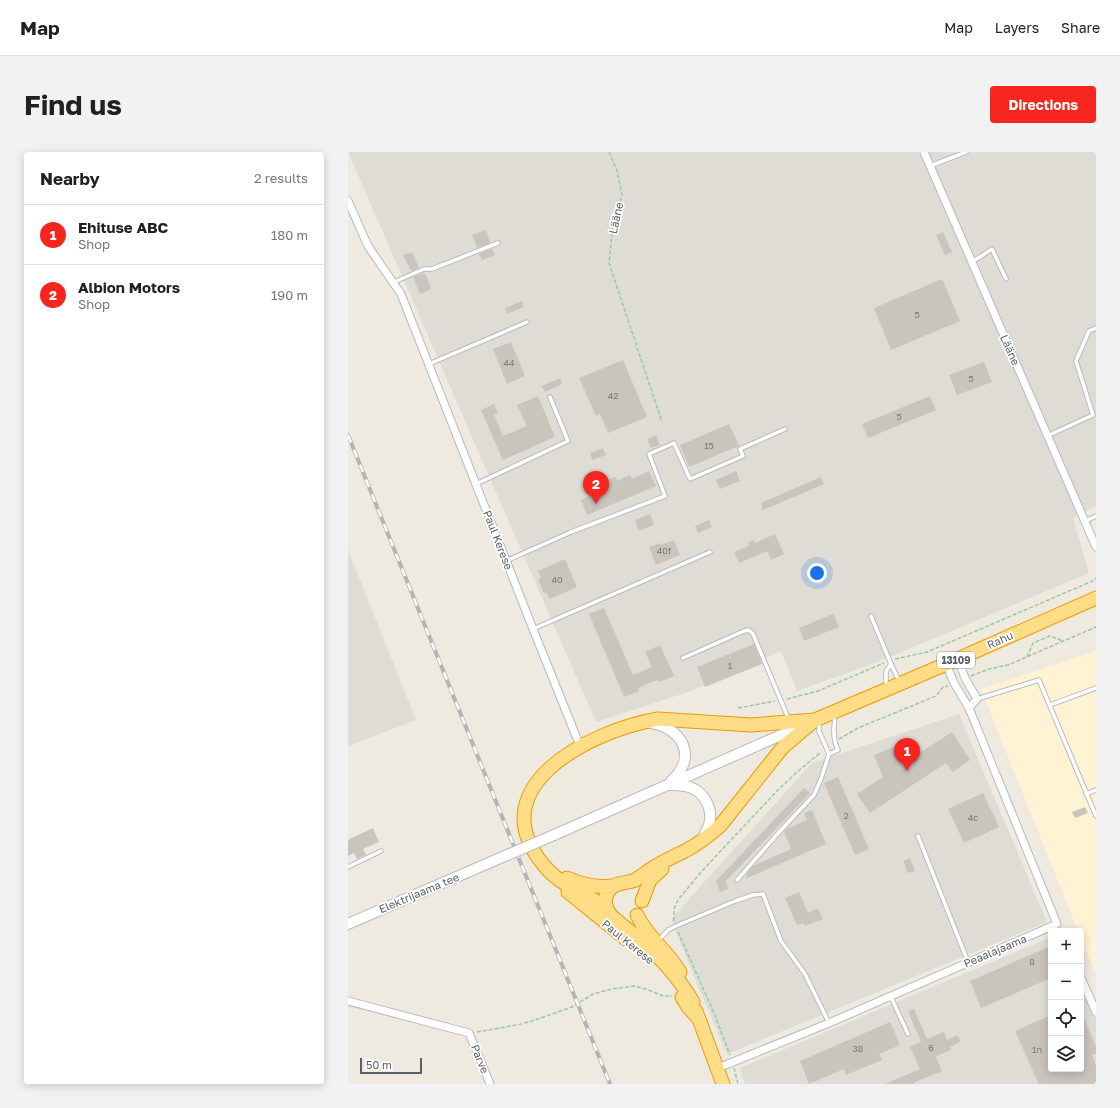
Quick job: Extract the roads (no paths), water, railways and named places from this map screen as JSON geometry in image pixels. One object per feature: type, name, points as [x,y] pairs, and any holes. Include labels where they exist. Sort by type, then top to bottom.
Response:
[{"type":"highway","name":"Rahu","points":[[815,724],[832,712],[952,662],[1096,598]]},
{"type":"highway","points":[[580,746],[643,722],[658,719],[751,725],[790,722],[815,724]]},
{"type":"highway","points":[[681,853],[650,880],[637,915],[632,919],[615,919],[606,908],[605,904],[606,894],[614,886],[618,883],[628,883],[711,834],[720,826],[783,747],[815,724]]},
{"type":"highway","name":"Paul Kerese","points":[[580,746],[557,762],[546,772],[534,786],[527,798],[524,810],[524,823],[531,846],[555,880],[586,908],[658,965],[670,979],[688,1007],[699,1019]]},
{"type":"highway","name":"Paul Kerese","points":[[548,869],[554,873],[580,883],[597,887],[614,886]]},
{"type":"highway","name":"Paul Kerese","points":[[548,869],[573,889],[606,908]]},
{"type":"highway","points":[[628,883],[637,889],[642,900]]},
{"type":"highway","name":"Paul Kerese","points":[[637,915],[646,932],[676,964],[694,1002],[724,1084]]},
{"type":"highway","name":"Paul Kerese","points":[[615,919],[667,966],[677,977],[694,1002]]},
{"type":"street","name":"Lääne","points":[[924,152],[1096,547]]},
{"type":"street","name":"Paul Kerese","points":[[348,201],[368,246],[401,294],[580,746]]},
{"type":"street","points":[[952,662],[965,678],[977,698],[969,708]]},
{"type":"street","name":"Peaalajaama","points":[[952,662],[954,683],[969,708],[1058,928]]},
{"type":"street","points":[[643,722],[661,725],[670,729],[682,742],[685,754],[684,763],[681,771],[667,785]]},
{"type":"street","name":"13109","points":[[667,785],[815,724]]},
{"type":"street","points":[[667,785],[686,786],[694,789],[706,800],[710,817],[709,826],[702,840]]},
{"type":"street","name":"Elektrijaama tee","points":[[348,924],[667,785]]},
{"type":"street","name":"Peaalajaama","points":[[718,1068],[968,962],[1048,932]]},
{"type":"street","points":[[1084,985],[1096,1012]]},
{"type":"street","name":"Parve","points":[[348,1001],[470,1033],[490,1084]]},
{"type":"lane","points":[[930,166],[966,152]]},
{"type":"lane","points":[[394,282],[424,269],[432,269],[498,243]]},
{"type":"lane","points":[[972,262],[992,249],[1006,279]]},
{"type":"lane","points":[[429,364],[527,322]]},
{"type":"lane","points":[[1047,436],[1092,415],[1076,361],[1089,331],[1096,328]]},
{"type":"lane","points":[[476,484],[568,441],[550,397]]},
{"type":"lane","points":[[506,561],[571,532],[665,496],[649,454],[674,443],[690,479],[743,456],[740,449],[785,428]]},
{"type":"lane","points":[[1085,521],[1096,516]]},
{"type":"lane","points":[[533,630],[710,552]]},
{"type":"lane","points":[[871,616],[890,663],[901,683]]},
{"type":"lane","points":[[683,658],[749,630],[753,634],[790,722]]},
{"type":"lane","points":[[886,690],[886,671],[890,663]]},
{"type":"lane","points":[[977,698],[1039,680],[1096,816]]},
{"type":"lane","points":[[1050,704],[1096,688]]},
{"type":"lane","points":[[829,754],[838,750],[834,742],[836,722],[832,712]]},
{"type":"lane","points":[[737,880],[814,795],[829,754],[815,724]]},
{"type":"lane","points":[[1086,794],[1096,790]]},
{"type":"lane","points":[[918,836],[968,962]]},
{"type":"lane","points":[[348,867],[381,851]]},
{"type":"lane","points":[[657,942],[668,930],[676,926],[735,901],[753,895],[763,894],[781,941],[805,974],[828,1022]]},
{"type":"lane","points":[[890,996],[908,1034]]},
{"type":"railway","points":[[348,435],[610,1084]]},
{"type":"place","name":"Albion Motors","points":[[596,504]]},
{"type":"place","name":"Ehituse ABC","points":[[907,771]]}]
